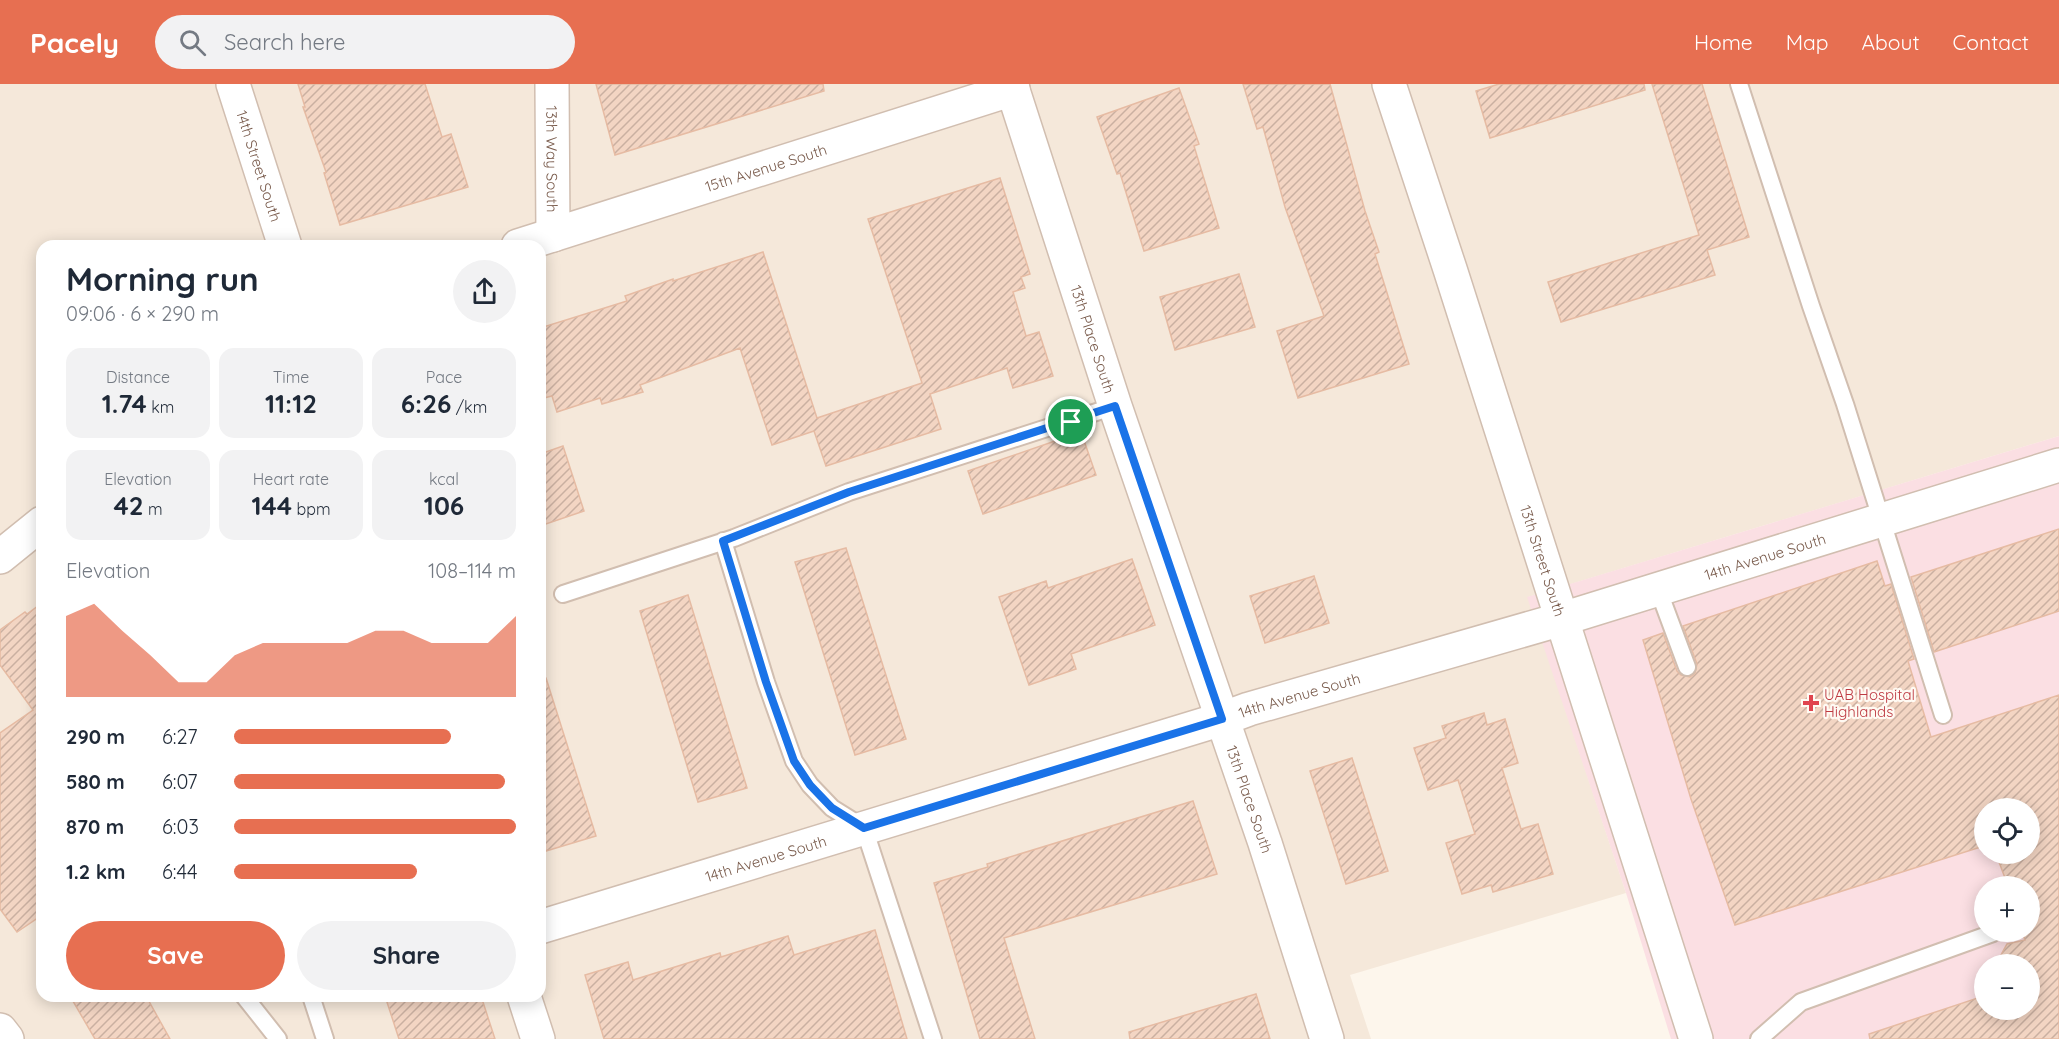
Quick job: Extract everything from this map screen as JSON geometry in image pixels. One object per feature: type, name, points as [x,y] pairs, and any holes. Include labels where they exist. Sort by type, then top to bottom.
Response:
[{"type":"street","name":"14th Street South","points":[[233,84],[283,240]]},
{"type":"street","name":"13th Way South","points":[[552,84],[553,235]]},
{"type":"street","name":"13th Street South","points":[[1389,84],[1696,1039]]},
{"type":"street","name":"15th Avenue South","points":[[537,240],[1012,86]]},
{"type":"street","name":"13th Place South","points":[[1012,86],[1115,406],[1265,843],[1327,1039]]},
{"type":"street","name":"14th Avenue South","points":[[546,925],[1260,706],[1658,589],[2059,465]]},
{"type":"street","points":[[0,557],[36,528]]},
{"type":"street","points":[[526,1002],[538,1039]]},
{"type":"street","points":[[0,1030],[6,1039]]},
{"type":"lane","points":[[1739,84],[1882,520],[1943,715]]},
{"type":"lane","points":[[563,594],[723,541],[849,492],[1115,406]]},
{"type":"lane","points":[[723,541],[766,682],[794,761],[810,785],[832,808],[864,828],[933,1039]]},
{"type":"lane","points":[[1658,589],[1687,667]]},
{"type":"lane","points":[[1759,1039],[1801,1002],[1974,940]]},
{"type":"lane","points":[[249,1002],[278,1039]]},
{"type":"lane","points":[[313,1002],[325,1039]]},
{"type":"shaded area","points":[[0,84],[2059,84],[2059,436],[1528,597],[1626,893],[1350,975],[1371,1039],[0,1039]]},
{"type":"shaded area","name":"UAB Hospital Highlands","points":[[2059,436],[2059,1039],[1671,1039],[1626,893],[1527,597]]},
{"type":"building","points":[[298,84],[425,84],[442,137],[451,134],[468,187],[340,225]]},
{"type":"building","points":[[596,84],[823,84],[824,91],[615,155]]},
{"type":"building","points":[[1243,84],[1330,84],[1365,211],[1379,252],[1375,254],[1409,364],[1298,398],[1277,331],[1324,316],[1285,207],[1263,127],[1257,129]]},
{"type":"building","points":[[1499,84],[1644,84],[1645,90],[1490,138],[1476,91]]},
{"type":"building","points":[[1652,84],[1702,84],[1749,237],[1707,250],[1715,275],[1561,322],[1548,282],[1699,235]]},
{"type":"building","points":[[1179,88],[1199,144],[1194,146],[1219,228],[1144,251],[1120,173],[1117,174],[1097,117]]},
{"type":"building","points":[[1000,178],[1030,274],[1021,277],[1025,288],[1013,292],[1026,336],[1039,332],[1053,376],[1013,388],[1007,368],[930,394],[941,429],[826,466],[814,431],[772,445],[740,348],[640,385],[643,392],[602,404],[600,398],[557,412],[552,396],[546,398],[546,326],[627,301],[625,296],[673,279],[673,281],[763,252],[817,418],[922,383],[868,219]]},
{"type":"building","points":[[1239,274],[1255,327],[1175,350],[1160,297]]},
{"type":"building","points":[[1081,432],[1096,475],[983,514],[968,471]]},
{"type":"building","points":[[563,446],[584,511],[546,524],[546,452]]},
{"type":"building","points":[[2059,529],[2059,611],[1934,652],[1911,577]]},
{"type":"building","points":[[846,548],[906,739],[855,755],[795,562]]},
{"type":"building","points":[[1132,559],[1155,625],[1071,654],[1076,669],[1029,685],[999,597],[1046,581],[1048,588]]},
{"type":"building","points":[[1877,561],[1885,586],[1891,584],[1914,659],[1908,661],[1931,737],[2059,695],[2059,1039],[1870,1039],[1869,1034],[1974,999],[1974,1020],[2040,1020],[2040,954],[2002,954],[2007,944],[2040,942],[2040,876],[2004,876],[2000,864],[2040,864],[2040,798],[1974,798],[1974,849],[1735,925],[1691,799],[1643,640],[1663,633],[1677,671],[1681,675],[1690,677],[1695,673],[1697,664],[1683,626]]},
{"type":"building","points":[[1314,576],[1329,623],[1265,643],[1250,596]]},
{"type":"building","points":[[688,595],[747,788],[698,802],[640,611]]},
{"type":"building","points":[[36,607],[36,919],[17,932],[0,909],[0,733],[33,710],[0,665],[0,630],[25,612],[27,614]]},
{"type":"building","points":[[546,678],[596,836],[546,851]]},
{"type":"building","points":[[1484,713],[1487,725],[1505,719],[1518,763],[1502,768],[1521,829],[1538,824],[1553,874],[1493,892],[1491,885],[1462,894],[1446,843],[1475,834],[1458,780],[1428,790],[1414,748],[1446,738],[1442,726]]},
{"type":"building","points":[[1352,758],[1388,871],[1346,884],[1310,771]]},
{"type":"building","points":[[1193,801],[1217,874],[1004,938],[1035,1039],[980,1039],[934,883],[988,867],[987,864]]},
{"type":"building","points":[[875,930],[907,1039],[604,1039],[585,975],[628,962],[633,980],[720,953],[721,957],[788,936],[794,955]]},
{"type":"building","points":[[1256,994],[1270,1039],[1130,1039],[1129,1032]]},
{"type":"building","points":[[73,1002],[149,1002],[170,1039],[95,1039]]},
{"type":"building","points":[[387,1002],[483,1002],[495,1039],[399,1039]]},
{"type":"place","name":"UAB Hospital Highlands","points":[[1811,703]]},
{"type":"route","points":[[1115,406],[1222,719],[864,828],[832,808],[810,785],[794,761],[766,682],[723,541],[849,492],[1071,422],[1115,406]]}]
